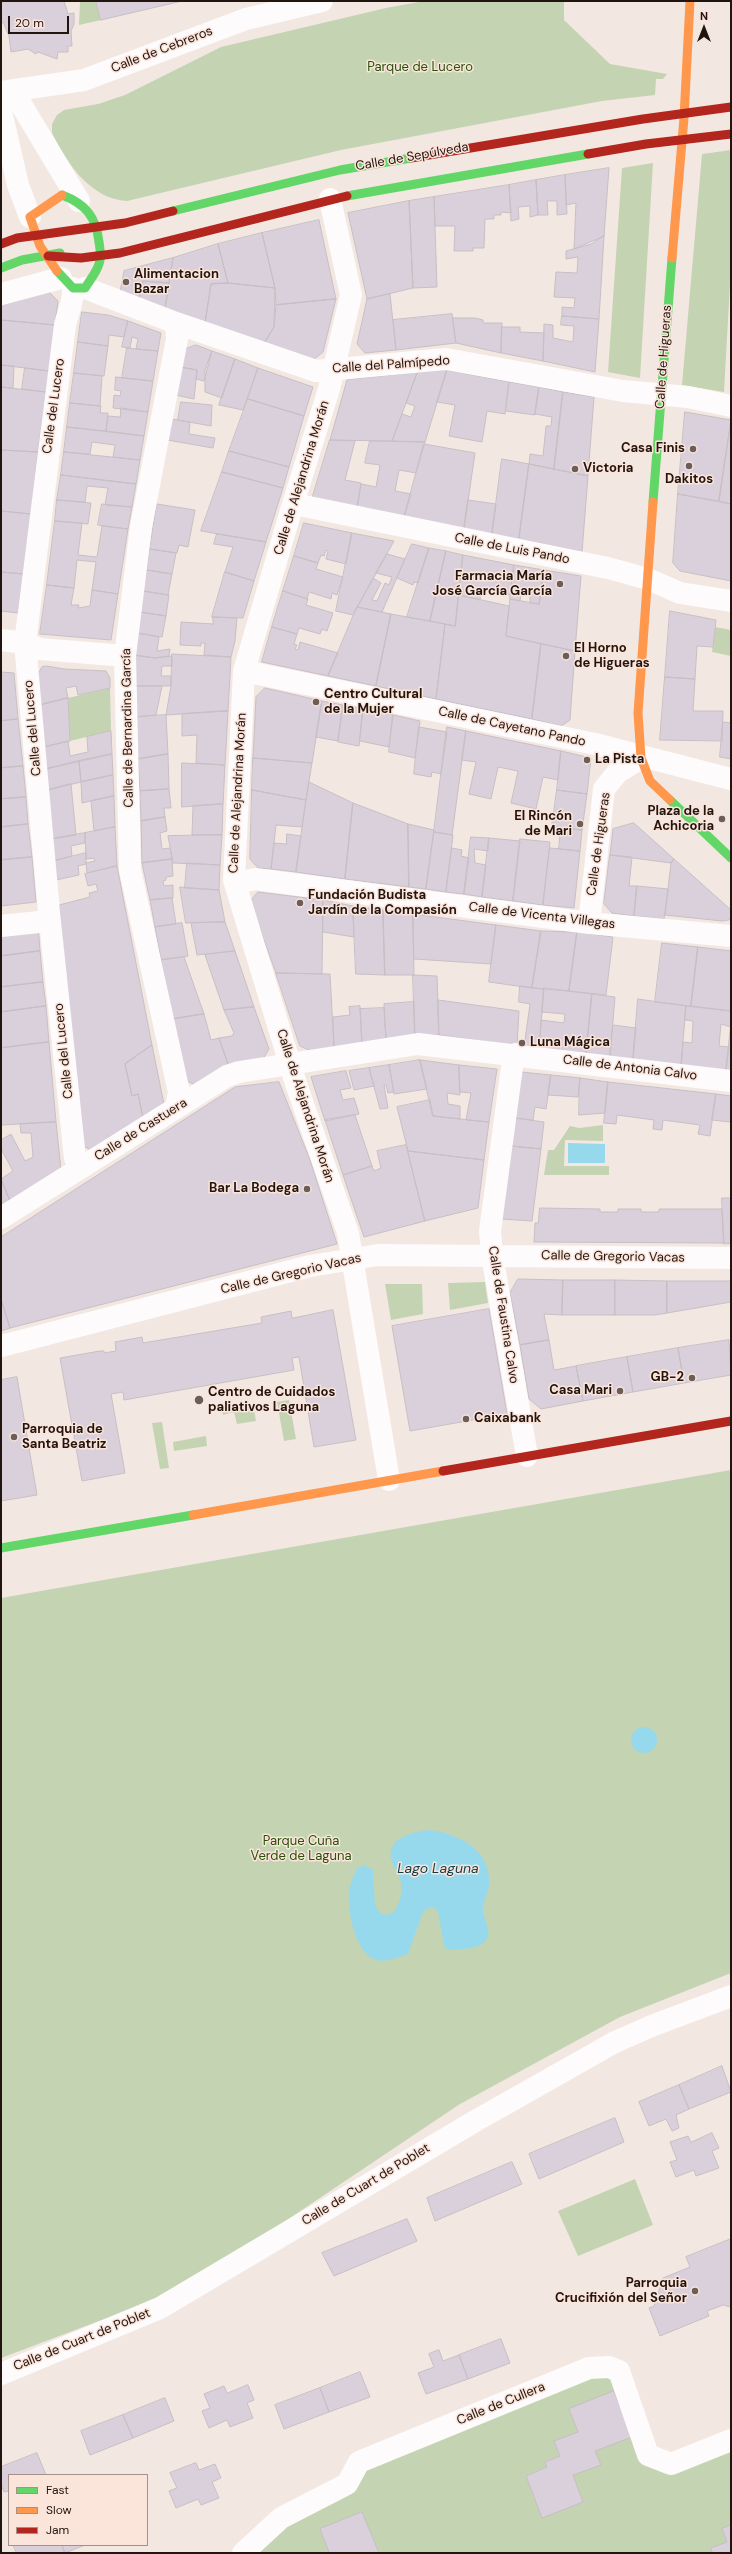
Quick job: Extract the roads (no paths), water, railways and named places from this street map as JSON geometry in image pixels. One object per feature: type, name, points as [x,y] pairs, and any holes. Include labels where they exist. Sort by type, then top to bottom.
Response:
[{"type":"street","name":"Calle de Cebreros","points":[[7,92],[84,80],[246,19],[322,1]]},
{"type":"street","name":"Calle de Higueras","points":[[589,923],[604,789],[617,773],[640,758],[638,712],[660,394],[684,118],[690,1]]},
{"type":"street","points":[[1,294],[73,285],[99,266],[101,256],[92,245],[98,227],[95,219],[79,201],[7,92]]},
{"type":"street","name":"Calle de Sepúlveda","points":[[32,227],[98,227],[130,221],[340,170],[643,119],[731,107]]},
{"type":"street","points":[[1,111],[18,184],[32,227],[48,256],[73,285]]},
{"type":"street","name":"Calle de Sepúlveda","points":[[48,256],[101,256],[132,250],[330,199],[646,144],[731,134]]},
{"type":"street","name":"Calle de Sepúlveda","points":[[1,244],[17,238],[32,227],[62,195],[79,201]]},
{"type":"street","name":"Calle de Alejandrina Morán","points":[[330,199],[351,295],[334,369],[244,671],[234,880],[291,1065],[348,1233],[389,1480]]},
{"type":"street","name":"Calle de Sepúlveda","points":[[1,268],[22,260],[48,256],[92,245]]},
{"type":"street","name":"Calle del Palmípedo","points":[[73,285],[176,323],[316,371],[357,369],[446,359],[623,391],[660,394],[731,406]]},
{"type":"street","name":"Calle del Lucero","points":[[73,285],[74,299],[68,310],[65,325],[25,643],[49,912],[75,1158],[78,1162],[86,1165]]},
{"type":"street","name":"Calle de Bernardina García","points":[[176,323],[177,339],[141,528],[125,656],[130,870],[179,1092],[176,1108]]},
{"type":"street","name":"Calle de Luis Pando","points":[[292,507],[299,505],[608,568],[648,579],[680,593],[731,601]]},
{"type":"street","points":[[1,640],[25,643],[40,649],[125,656]]},
{"type":"street","name":"Calle de Cayetano Pando","points":[[244,671],[595,744],[640,758],[731,779]]},
{"type":"street","points":[[640,758],[650,781],[731,858]]},
{"type":"street","name":"Calle de Vicenta Villegas","points":[[234,880],[246,881],[255,879],[589,923],[731,936]]},
{"type":"street","points":[[1,926],[39,922]]},
{"type":"street","name":"Calle de Antonia Calvo","points":[[291,1065],[418,1044],[516,1054],[731,1081]]},
{"type":"street","name":"Calle de Faustina Calvo","points":[[516,1054],[512,1067],[490,1231],[492,1256],[527,1456]]},
{"type":"street","name":"Calle de Castuera","points":[[1,1218],[227,1076],[291,1065]]},
{"type":"street","name":"Calle de Gregorio Vacas","points":[[1,1346],[310,1266],[353,1258],[378,1255],[731,1258]]},
{"type":"street","points":[[1,1548],[731,1421]]},
{"type":"street","name":"Calle de Cuart de Poblet","points":[[1,2374],[160,2308],[477,2120],[615,2042],[731,1996]]},
{"type":"street","name":"Calle de Cullera","points":[[243,2553],[281,2518],[347,2484],[359,2462],[589,2368],[609,2367],[619,2371],[648,2455],[671,2464],[731,2440]]},
{"type":"water","points":[[568,1143],[605,1144],[605,1163],[568,1163]]},
{"type":"water","points":[[644,1727],[653,1731],[657,1740],[653,1749],[644,1753],[635,1749],[631,1740],[635,1731]]},
{"type":"water","name":"Lago Laguna","points":[[428,1830],[448,1834],[468,1843],[476,1849],[482,1857],[487,1866],[489,1877],[489,1886],[483,1910],[488,1929],[488,1936],[483,1943],[478,1946],[448,1950],[444,1946],[438,1912],[434,1907],[429,1907],[423,1912],[408,1954],[388,1960],[376,1960],[369,1956],[363,1949],[354,1930],[349,1909],[349,1891],[353,1877],[357,1868],[364,1865],[373,1870],[375,1905],[379,1912],[386,1915],[394,1912],[400,1900],[402,1888],[392,1862],[392,1848],[396,1842],[407,1835]]},
{"type":"place","name":"Alimentacion Bazar","points":[[126,282]]},
{"type":"place","name":"Casa Finis","points":[[693,449]]},
{"type":"place","name":"Dakitos","points":[[689,466]]},
{"type":"place","name":"Victoria","points":[[575,469]]},
{"type":"place","name":"Farmacia María José García García","points":[[560,584]]},
{"type":"place","name":"El Horno de Higueras","points":[[566,656]]},
{"type":"place","name":"Centro Cultural de la Mujer","points":[[316,702]]},
{"type":"place","name":"La Pista","points":[[587,760]]},
{"type":"place","name":"Plaza de la Achicoria","points":[[722,819]]},
{"type":"place","name":"El Rincón de Mari","points":[[580,824]]},
{"type":"place","name":"Fundación Budista Jardín de la Compasión","points":[[300,903]]},
{"type":"place","name":"Luna Mágica","points":[[522,1043]]},
{"type":"place","name":"Bar La Bodega","points":[[307,1189]]},
{"type":"place","name":"GB-2","points":[[692,1378]]},
{"type":"place","name":"Casa Mari","points":[[620,1391]]},
{"type":"place","name":"Centro de Cuidados paliativos Laguna","points":[[199,1400]]},
{"type":"place","name":"Caixabank","points":[[466,1419]]},
{"type":"place","name":"Parroquia de Santa Beatriz","points":[[14,1437]]},
{"type":"place","name":"Parroquia Crucifixión del Señor","points":[[695,2291]]},
{"type":"park label","name":"Parque de Lucero","points":[[420,68]]},
{"type":"park label","name":"Parque Cuña Verde de Laguna","points":[[301,1850]]}]
